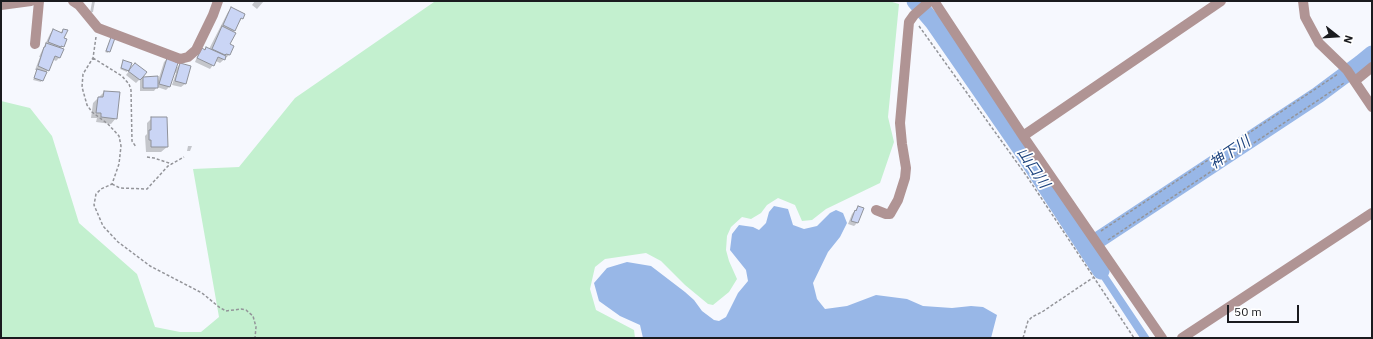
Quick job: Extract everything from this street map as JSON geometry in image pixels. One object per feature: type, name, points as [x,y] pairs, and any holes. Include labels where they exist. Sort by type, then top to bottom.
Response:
[{"type":"street","points":[[1,5],[31,1]]},
{"type":"street","points":[[35,44],[39,1]]},
{"type":"street","points":[[73,1],[79,5],[98,28],[180,59],[188,57],[196,50],[213,16],[218,1]]},
{"type":"street","points":[[1023,136],[1221,1]]},
{"type":"street","points":[[1303,1],[1305,17],[1319,43],[1350,75],[1372,107]]},
{"type":"street","points":[[876,210],[890,214],[898,200],[905,178],[906,168],[900,123],[909,22],[912,16],[931,2],[1162,338]]},
{"type":"street","points":[[1350,75],[1372,67]]},
{"type":"street","points":[[1182,338],[1372,213]]},
{"type":"path","points":[[912,16],[1028,178],[1134,338]]},
{"type":"path","points":[[98,28],[93,58],[83,74],[82,87],[87,105],[92,112],[108,124],[119,136],[121,146],[120,164],[112,184],[101,189],[96,194],[94,205],[103,226],[118,242],[150,266],[202,293],[219,307],[226,311],[240,308],[246,310],[253,316],[256,327],[255,338]]},
{"type":"path","points":[[93,58],[122,76],[129,84],[131,90],[132,141],[136,147]]},
{"type":"path","points":[[1096,241],[1350,75]]},
{"type":"path","points":[[1096,241],[1350,75]]},
{"type":"path","points":[[147,157],[172,164]]},
{"type":"path","points":[[112,184],[120,188],[147,189],[162,172],[184,157]]},
{"type":"path","points":[[1023,338],[1028,320],[1094,277]]},
{"type":"green space","points":[[437,1],[889,1],[899,4],[888,117],[894,142],[880,183],[826,209],[812,220],[802,221],[795,205],[778,198],[767,205],[761,213],[751,219],[742,217],[731,227],[727,236],[726,250],[737,279],[729,292],[713,305],[708,304],[685,285],[661,261],[646,253],[605,259],[595,267],[590,289],[596,310],[634,330],[635,338],[1,338],[1,101],[30,108],[52,136],[79,223],[137,274],[155,327],[180,332],[201,332],[219,317],[193,169],[239,167],[295,98]]},
{"type":"water","points":[[774,206],[788,209],[793,225],[804,229],[817,226],[830,213],[836,210],[843,213],[847,223],[840,237],[828,252],[813,283],[817,299],[825,309],[847,306],[876,295],[907,299],[923,306],[952,308],[971,306],[983,307],[997,315],[991,338],[643,338],[640,325],[620,316],[599,301],[594,283],[607,268],[627,262],[651,266],[685,292],[694,300],[702,311],[714,320],[719,321],[726,317],[738,293],[748,281],[746,270],[730,250],[732,234],[739,225],[753,227],[759,230],[766,223],[769,212]]},
{"type":"water","points":[[1091,250],[1150,338],[1140,338],[1085,254]]},
{"type":"building","points":[[231,7],[245,14],[243,19],[241,18],[235,31],[223,25]]},
{"type":"building","points":[[222,26],[236,33],[230,44],[234,46],[230,55],[225,55],[212,49]]},
{"type":"building","points":[[53,29],[62,33],[63,29],[68,30],[64,38],[67,39],[64,47],[48,42]]},
{"type":"building","points":[[111,37],[115,38],[110,52],[106,51]]},
{"type":"building","points":[[46,43],[64,49],[60,58],[55,56],[49,71],[38,66]]},
{"type":"building","points":[[206,47],[226,56],[225,60],[218,57],[214,66],[197,58],[202,48],[205,50]]},
{"type":"building","points":[[167,58],[178,63],[170,87],[159,84]]},
{"type":"building","points":[[123,60],[132,63],[129,71],[121,68]]},
{"type":"building","points":[[135,63],[147,72],[140,80],[128,71]]},
{"type":"building","points":[[180,63],[191,66],[186,84],[175,81]]},
{"type":"building","points":[[37,69],[47,72],[43,81],[34,78]]},
{"type":"building","points":[[158,76],[158,88],[143,88],[143,77]]},
{"type":"building","points":[[104,91],[120,92],[117,119],[101,117],[101,113],[96,113],[98,97],[103,97]]},
{"type":"building","points":[[151,117],[167,117],[168,147],[151,147],[149,130],[151,130]]},
{"type":"building","points":[[858,206],[864,208],[858,223],[851,221]]},
{"type":"waterway","name":"山口川","points":[[915,1],[933,22],[1025,155],[1101,271]]},
{"type":"waterway","name":"神下川","points":[[1086,248],[1318,95],[1372,54]]}]
